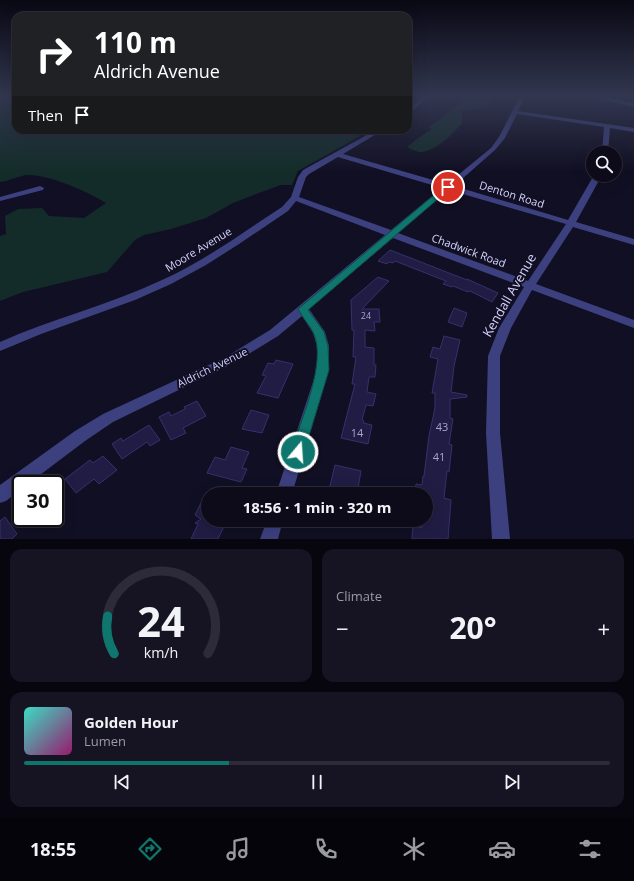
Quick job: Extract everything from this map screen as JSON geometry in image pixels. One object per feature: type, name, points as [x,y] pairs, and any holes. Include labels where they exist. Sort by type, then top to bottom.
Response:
[{"type":"street","name":"Aldrich Avenue","points":[[0,495],[80,436],[108,418],[230,360],[274,333],[493,148],[502,138],[510,121]]},
{"type":"street","points":[[575,121],[634,130]]},
{"type":"street","points":[[606,146],[607,126]]},
{"type":"street","name":"Moore Avenue","points":[[0,347],[24,336],[150,290],[181,275],[285,209],[295,198],[302,176],[306,172],[373,134]]},
{"type":"street","name":"Denton Road","points":[[337,154],[634,242]]},
{"type":"street","name":"Kendall Avenue","points":[[501,539],[493,433],[494,356],[505,328],[530,285],[571,223],[594,182]]},
{"type":"street","points":[[0,199],[40,188]]},
{"type":"street","name":"Chadwick Road","points":[[295,198],[634,324]]},
{"type":"street","points":[[286,487],[323,370],[323,346],[319,332],[303,309]]},
{"type":"street","points":[[269,539],[273,527]]},
{"type":"green space","points":[[0,121],[12,121],[12,134],[355,134],[360,136],[298,171],[292,185],[281,185],[256,194],[233,203],[206,218],[171,229],[144,235],[135,240],[107,272],[23,292],[0,301],[0,236],[6,234],[5,216],[18,209],[42,208],[49,216],[84,218],[106,203],[79,189],[36,175],[20,176],[0,182]]},
{"type":"green space","points":[[436,121],[463,122],[449,137],[431,149],[419,152],[407,147],[431,130],[429,127]]},
{"type":"building","points":[[390,250],[467,279],[498,293],[492,302],[470,291],[468,292],[443,284],[446,281],[395,261],[387,264],[378,261]]},
{"type":"building","points":[[378,277],[389,281],[362,309],[379,309],[380,322],[374,322],[375,331],[365,330],[365,347],[374,348],[374,365],[376,365],[375,377],[369,377],[367,392],[376,394],[373,406],[366,405],[362,420],[364,421],[363,423],[372,425],[368,444],[341,438],[355,384],[352,384],[356,357],[353,357],[354,330],[352,330],[351,300]]},
{"type":"building","points":[[454,308],[467,313],[462,327],[448,322]]},
{"type":"building","points":[[444,336],[460,340],[454,366],[451,392],[467,395],[467,397],[450,399],[450,418],[453,419],[449,444],[452,445],[444,498],[451,500],[448,539],[412,539],[413,527],[433,527],[433,487],[416,487],[416,484],[422,485],[429,436],[435,408],[435,393],[432,393],[438,359],[430,357],[433,347],[440,349]]},
{"type":"building","points":[[276,360],[293,364],[278,398],[257,393],[266,376],[262,375],[268,363],[274,364]]},
{"type":"building","points":[[197,401],[206,416],[183,428],[186,433],[171,440],[159,417],[169,412],[171,416],[185,409],[184,407]]},
{"type":"building","points":[[251,410],[269,415],[262,433],[242,429]]},
{"type":"building","points":[[149,425],[160,440],[150,446],[147,442],[122,459],[112,444],[121,438],[123,441]]},
{"type":"building","points":[[231,447],[249,452],[242,468],[247,469],[241,482],[207,473],[215,457],[225,460]]},
{"type":"building","points":[[103,456],[117,470],[99,484],[94,479],[76,493],[65,479],[90,460],[93,463]]},
{"type":"building","points":[[335,465],[361,471],[358,487],[330,487]]},
{"type":"building","points":[[201,503],[201,519],[195,515]]},
{"type":"building","points":[[5,517],[17,534],[12,539],[0,539],[0,521]]},
{"type":"building","points":[[201,519],[201,527],[224,527],[218,539],[191,539],[198,524],[195,523]]},
{"type":"route","points":[[298,452],[323,370],[323,346],[319,332],[303,309],[448,187]]}]
